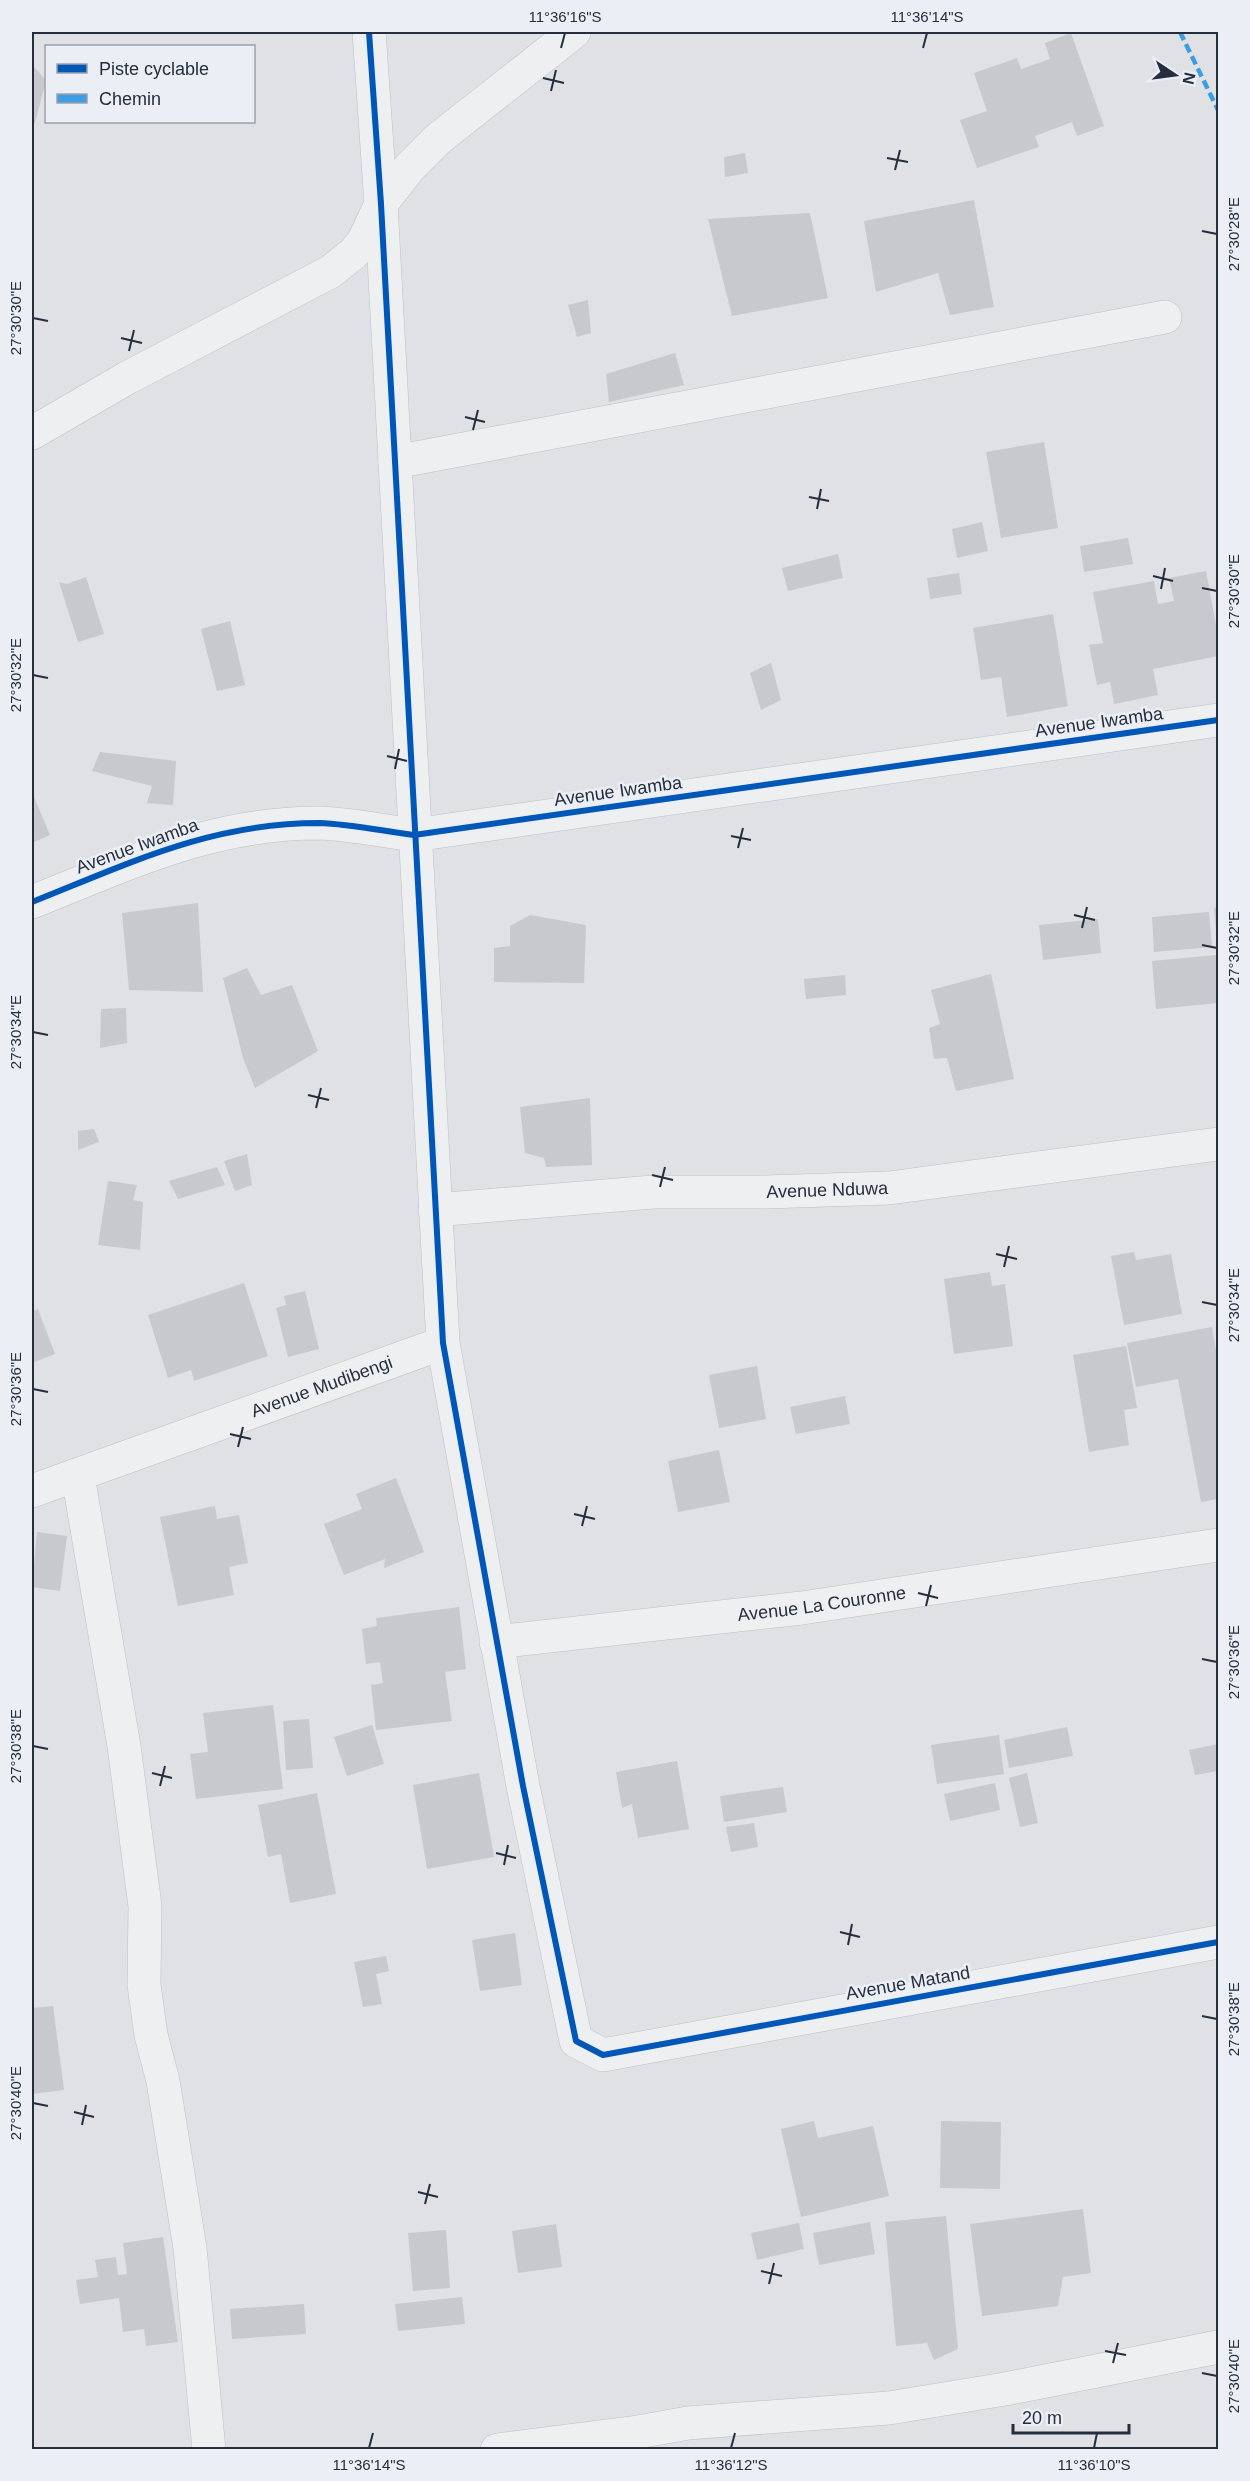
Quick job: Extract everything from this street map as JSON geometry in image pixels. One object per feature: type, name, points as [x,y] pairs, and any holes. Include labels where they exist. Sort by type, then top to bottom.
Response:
[{"type":"street","points":[[369,32],[381,204],[443,1343],[496,1642]]},
{"type":"street","points":[[32,433],[127,378],[330,272],[354,253],[364,240],[381,204],[410,167],[438,139],[574,32]]},
{"type":"street","points":[[395,462],[1165,317]]},
{"type":"street","name":"Avenue Iwamba","points":[[32,902],[186,841],[242,828],[320,823],[414,835],[1218,720]]},
{"type":"street","name":"Avenue Nduwa","points":[[435,1210],[652,1192],[890,1188],[1218,1144]]},
{"type":"street","name":"Avenue Mudibengi","points":[[32,1491],[443,1343]]},
{"type":"street","points":[[78,1476],[124,1746],[145,1906],[144,1985],[151,2035],[163,2081],[190,2248],[209,2450]]},
{"type":"street","name":"Avenue La Couronne","points":[[496,1642],[802,1608],[1218,1545]]},
{"type":"street","name":"Avenue Matand","points":[[496,1642],[523,1786],[576,2041],[603,2055],[1218,1942]]},
{"type":"street","points":[[497,2450],[638,2432],[688,2423],[890,2408],[1005,2389],[1218,2347]]},
{"type":"building","points":[[1071,33],[1104,126],[1077,136],[1072,122],[1035,136],[1039,147],[977,168],[960,120],[987,111],[974,73],[1017,58],[1021,69],[1050,59],[1045,43]]},
{"type":"building","points":[[32,65],[45,79],[45,84],[35,123],[32,126]]},
{"type":"building","points":[[745,153],[748,173],[725,177],[724,157]]},
{"type":"building","points":[[974,200],[994,307],[950,315],[938,273],[876,292],[864,221]]},
{"type":"building","points":[[810,213],[828,298],[732,316],[708,219]]},
{"type":"building","points":[[588,300],[591,333],[577,337],[568,305]]},
{"type":"building","points":[[675,353],[684,385],[609,402],[606,374]]},
{"type":"building","points":[[1044,442],[1058,528],[1001,538],[986,452]]},
{"type":"building","points":[[982,522],[988,551],[957,558],[952,529]]},
{"type":"building","points":[[1128,538],[1133,564],[1084,572],[1080,546]]},
{"type":"building","points":[[838,554],[843,578],[788,591],[782,568]]},
{"type":"building","points":[[1206,571],[1218,636],[1218,656],[1153,669],[1158,695],[1114,704],[1110,682],[1097,685],[1089,645],[1103,643],[1093,592],[1154,581],[1158,604],[1174,601],[1169,578]]},
{"type":"building","points":[[959,573],[962,594],[930,599],[927,578]]},
{"type":"building","points":[[86,577],[104,634],[78,642],[59,582],[67,584]]},
{"type":"building","points":[[1053,614],[1068,706],[1007,717],[1001,677],[981,680],[973,628]]},
{"type":"building","points":[[230,621],[245,685],[217,691],[201,629]]},
{"type":"building","points":[[771,663],[781,700],[761,710],[750,673]]},
{"type":"building","points":[[100,752],[176,761],[173,805],[147,803],[152,786],[92,771]]},
{"type":"building","points":[[32,792],[50,835],[32,843]]},
{"type":"building","points":[[198,903],[203,992],[129,990],[122,913]]},
{"type":"building","points":[[1218,907],[1218,941],[1217,941],[1214,908]]},
{"type":"building","points":[[1209,912],[1212,947],[1154,952],[1152,917]]},
{"type":"building","points":[[530,915],[586,925],[584,983],[494,982],[494,948],[510,946],[510,926]]},
{"type":"building","points":[[1098,919],[1101,953],[1043,960],[1039,925]]},
{"type":"building","points":[[1216,955],[1218,1003],[1156,1009],[1152,961]]},
{"type":"building","points":[[247,968],[261,995],[292,985],[318,1051],[255,1088],[243,1058],[223,978]]},
{"type":"building","points":[[991,974],[1014,1079],[956,1091],[947,1058],[934,1059],[929,1028],[940,1024],[931,990]]},
{"type":"building","points":[[845,975],[846,995],[806,999],[804,979]]},
{"type":"building","points":[[126,1008],[127,1043],[100,1048],[101,1009]]},
{"type":"building","points":[[590,1098],[592,1165],[546,1167],[544,1158],[525,1153],[520,1107]]},
{"type":"building","points":[[94,1129],[99,1142],[78,1150],[78,1131]]},
{"type":"building","points":[[247,1154],[252,1185],[235,1191],[224,1161]]},
{"type":"building","points":[[217,1167],[225,1185],[178,1199],[169,1181]]},
{"type":"building","points":[[108,1181],[137,1185],[133,1200],[143,1202],[140,1250],[98,1245]]},
{"type":"building","points":[[1134,1252],[1136,1260],[1171,1254],[1182,1314],[1124,1325],[1111,1256]]},
{"type":"building","points":[[990,1272],[992,1286],[1005,1284],[1013,1346],[954,1354],[944,1279]]},
{"type":"building","points":[[244,1283],[268,1356],[194,1381],[191,1370],[168,1378],[148,1315]]},
{"type":"building","points":[[305,1291],[319,1349],[288,1357],[276,1308],[286,1305],[284,1296]]},
{"type":"building","points":[[38,1309],[55,1354],[32,1363],[32,1312]]},
{"type":"building","points":[[1212,1327],[1218,1362],[1218,1499],[1201,1502],[1178,1379],[1136,1387],[1127,1343]]},
{"type":"building","points":[[1126,1346],[1137,1408],[1124,1410],[1129,1445],[1089,1452],[1073,1355]]},
{"type":"building","points":[[757,1366],[766,1419],[719,1428],[709,1375]]},
{"type":"building","points":[[845,1396],[850,1424],[796,1434],[790,1407]]},
{"type":"building","points":[[719,1450],[730,1502],[678,1512],[668,1461]]},
{"type":"building","points":[[396,1478],[424,1552],[384,1568],[385,1559],[344,1575],[324,1524],[362,1509],[356,1494]]},
{"type":"building","points":[[215,1506],[217,1519],[239,1515],[248,1563],[229,1567],[234,1595],[178,1606],[160,1517]]},
{"type":"building","points":[[37,1532],[67,1536],[60,1591],[32,1587]]},
{"type":"building","points":[[459,1607],[466,1669],[445,1672],[452,1721],[376,1730],[371,1685],[383,1683],[380,1662],[366,1664],[362,1629],[377,1626],[376,1618]]},
{"type":"building","points":[[273,1705],[283,1789],[196,1799],[190,1754],[208,1752],[203,1713]]},
{"type":"building","points":[[309,1719],[313,1768],[286,1770],[283,1721]]},
{"type":"building","points":[[372,1725],[384,1764],[347,1776],[334,1737]]},
{"type":"building","points":[[1067,1727],[1073,1756],[1009,1768],[1004,1740]]},
{"type":"building","points":[[999,1735],[1004,1774],[937,1784],[931,1745]]},
{"type":"building","points":[[1218,1744],[1218,1771],[1195,1775],[1189,1750]]},
{"type":"building","points":[[677,1761],[689,1829],[638,1838],[632,1804],[622,1808],[616,1772]]},
{"type":"building","points":[[479,1773],[494,1857],[427,1869],[413,1785]]},
{"type":"building","points":[[1027,1773],[1038,1823],[1020,1827],[1009,1778]]},
{"type":"building","points":[[995,1783],[1000,1810],[950,1821],[944,1794]]},
{"type":"building","points":[[783,1787],[787,1812],[724,1822],[720,1796]]},
{"type":"building","points":[[317,1793],[336,1894],[290,1903],[281,1854],[268,1857],[258,1805]]},
{"type":"building","points":[[754,1823],[758,1847],[731,1852],[726,1827]]},
{"type":"building","points":[[515,1933],[522,1985],[480,1991],[472,1940]]},
{"type":"building","points":[[386,1956],[389,1971],[376,1974],[382,2004],[363,2007],[354,1962]]},
{"type":"building","points":[[53,2006],[64,2090],[32,2094],[32,2008]]},
{"type":"building","points":[[814,2121],[818,2138],[873,2126],[889,2196],[801,2217],[781,2129]]},
{"type":"building","points":[[941,2121],[1001,2122],[1000,2189],[940,2188]]},
{"type":"building","points":[[1083,2209],[1091,2273],[1063,2277],[1058,2306],[982,2316],[970,2224]]},
{"type":"building","points":[[946,2216],[958,2349],[934,2360],[927,2343],[896,2346],[885,2222]]},
{"type":"building","points":[[870,2222],[875,2254],[819,2265],[813,2233]]},
{"type":"building","points":[[799,2223],[804,2249],[757,2260],[751,2233]]},
{"type":"building","points":[[556,2224],[562,2267],[518,2273],[512,2231]]},
{"type":"building","points":[[446,2230],[450,2288],[413,2291],[408,2233]]},
{"type":"building","points":[[163,2237],[178,2342],[146,2346],[144,2329],[123,2332],[119,2298],[80,2304],[76,2280],[98,2277],[95,2260],[116,2257],[118,2275],[127,2274],[123,2243]]},
{"type":"building","points":[[462,2297],[465,2324],[398,2331],[395,2304]]},
{"type":"building","points":[[304,2304],[306,2334],[232,2339],[230,2309]]},
{"type":"marked path","points":[[1180,32],[1218,110]]},
{"type":"cycle path","points":[[369,32],[381,204],[443,1343],[523,1786],[576,2041],[603,2055],[1218,1942]]},
{"type":"cycle path","points":[[32,902],[137,860],[172,848],[242,830],[319,823],[414,835],[1218,720]]}]
